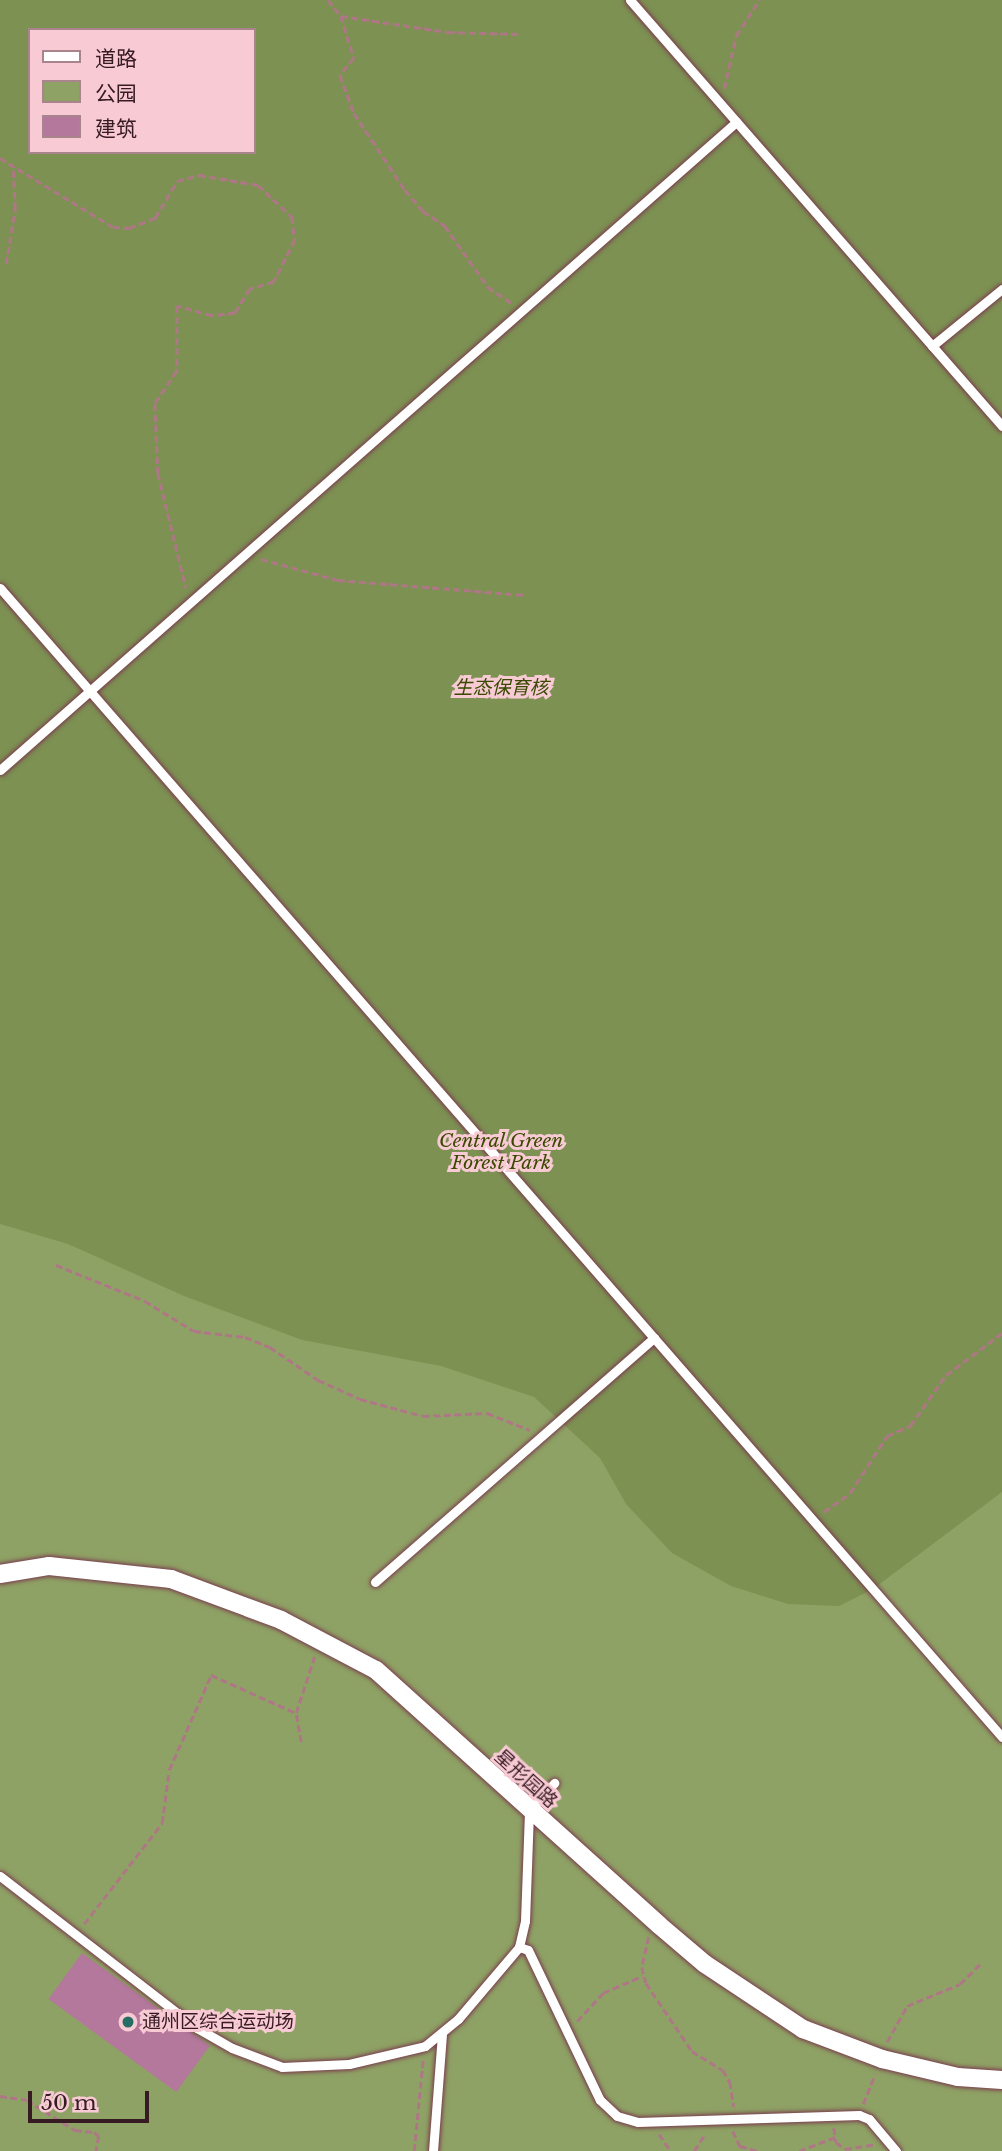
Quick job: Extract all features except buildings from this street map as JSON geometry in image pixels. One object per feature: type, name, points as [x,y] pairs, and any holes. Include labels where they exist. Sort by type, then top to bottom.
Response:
[{"type":"street","name":"星形园路","points":[[0,1574],[49,1566],[171,1579],[281,1619],[376,1670],[659,1926],[705,1964],[803,2029],[882,2059],[958,2077],[1002,2080]]},
{"type":"lane","points":[[631,0],[1002,426]]},
{"type":"lane","points":[[0,770],[92,693],[736,122]]},
{"type":"lane","points":[[932,346],[1002,289]]},
{"type":"lane","points":[[0,588],[1002,1737]]},
{"type":"lane","points":[[375,1582],[654,1338]]},
{"type":"lane","points":[[0,1876],[197,2028],[256,2060],[323,2069],[398,2056],[425,2046],[442,2034],[519,1947],[525,1921],[529,1811],[554,1783]]},
{"type":"lane","points":[[519,1947],[528,1951],[606,2110],[627,2122],[859,2115],[869,2119],[893,2148]]},
{"type":"lane","points":[[433,2151],[442,2034]]},
{"type":"path","points":[[328,0],[341,16],[354,58],[340,75],[354,113],[405,190],[423,211],[445,226],[488,287],[525,309]]},
{"type":"path","points":[[722,107],[736,36],[759,0]]},
{"type":"path","points":[[341,16],[448,32],[521,34]]},
{"type":"path","points":[[0,158],[29,172],[113,227],[129,228],[155,218],[177,181],[199,175],[258,186],[292,217],[295,240],[274,282],[250,289],[235,313],[212,316],[177,306],[177,371],[155,404],[158,473],[192,604]]},
{"type":"path","points":[[6,264],[15,209],[13,166]]},
{"type":"path","points":[[247,555],[325,578],[526,595]]},
{"type":"path","points":[[56,1265],[145,1301],[194,1331],[232,1334],[270,1347],[318,1380],[360,1399],[423,1416],[487,1412],[542,1436]]},
{"type":"path","points":[[813,1520],[850,1493],[887,1436],[909,1426],[946,1375],[1002,1333]]},
{"type":"path","points":[[301,1742],[296,1713],[320,1640]]},
{"type":"path","points":[[76,1935],[162,1823],[169,1770],[211,1675],[296,1713]]},
{"type":"path","points":[[659,1926],[646,1944],[643,1975],[689,2047],[727,2076],[734,2110]]},
{"type":"path","points":[[859,2115],[890,2032],[907,2006],[960,1983],[979,1964]]},
{"type":"path","points":[[566,2029],[603,1993],[643,1975]]},
{"type":"path","points":[[421,2151],[414,2150],[425,2046]]},
{"type":"path","points":[[1,2095],[38,2105],[75,2130],[94,2133],[99,2136],[96,2151]]},
{"type":"path","points":[[831,2115],[835,2137],[845,2149],[893,2148]]},
{"type":"path","points":[[733,2120],[732,2130],[740,2146],[757,2151]]},
{"type":"path","points":[[658,2122],[661,2139],[671,2151]]},
{"type":"path","points":[[725,2130],[732,2130]]},
{"type":"path","points":[[694,2151],[701,2136],[711,2131]]},
{"type":"path","points":[[799,2151],[835,2137]]},
{"type":"green space","name":"生态保育核","points":[[0,0],[1002,0],[1002,2151],[0,2151]]},
{"type":"green space","name":"生态保育核","points":[[0,0],[1002,0],[1002,1492],[873,1589],[839,1606],[788,1604],[731,1586],[672,1553],[626,1504],[600,1458],[534,1397],[441,1366],[302,1340],[184,1296],[68,1244],[0,1224]]},
{"type":"place","name":"通州区综合运动场","points":[[128,2022]]},
{"type":"park label","name":"Central Green Forest Park","points":[[501,1152]]}]
